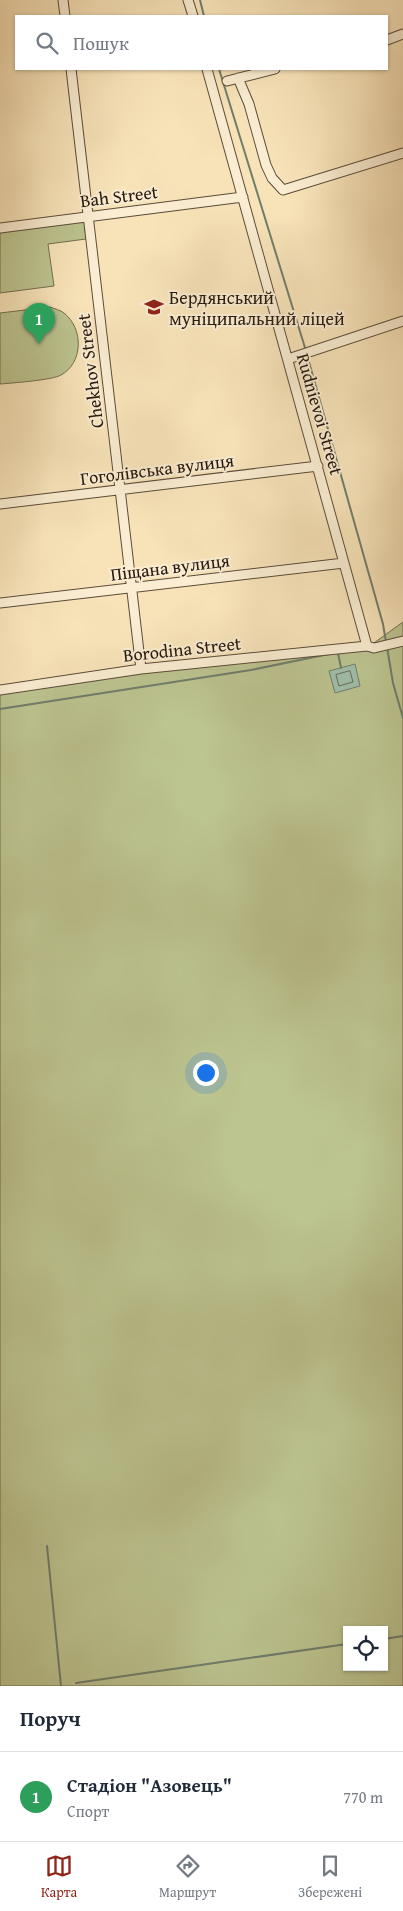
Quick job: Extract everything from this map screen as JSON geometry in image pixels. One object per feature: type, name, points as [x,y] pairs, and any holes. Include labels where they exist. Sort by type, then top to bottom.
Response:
[{"type":"street","points":[[63,0],[65,15]]},
{"type":"street","points":[[188,0],[193,15]]},
{"type":"street","points":[[388,40],[403,34]]},
{"type":"street","name":"Chekhov Street","points":[[71,70],[141,669]]},
{"type":"street","name":"Rudnievoi Street","points":[[207,70],[344,563],[371,647]]},
{"type":"street","points":[[227,81],[271,70]]},
{"type":"street","points":[[238,78],[249,104],[266,165],[272,178],[283,190],[403,152]]},
{"type":"street","name":"Bah Street","points":[[0,228],[243,197]]},
{"type":"street","points":[[288,359],[403,321]]},
{"type":"street","name":"Гоголівська вулиця","points":[[0,504],[318,466]]},
{"type":"street","name":"Піщана вулиця","points":[[0,603],[344,563]]},
{"type":"street","points":[[371,647],[403,641]]},
{"type":"street","name":"Borodina Street","points":[[0,690],[141,669],[371,647]]},
{"type":"green space","points":[[84,221],[86,239],[48,244],[54,286],[0,293],[0,232]]},
{"type":"green space","points":[[50,307],[64,313],[71,320],[75,328],[78,336],[78,346],[74,362],[68,370],[57,377],[0,384],[0,313]]},
{"type":"green space","points":[[403,622],[403,1686],[0,1686],[0,690],[141,669],[367,648]]},
{"type":"water","points":[[355,664],[360,686],[335,693],[329,671]]},
{"type":"waterway","points":[[200,0],[204,15]]},
{"type":"waterway","points":[[219,70],[306,351]]},
{"type":"waterway","points":[[307,355],[383,624],[386,642]]},
{"type":"waterway","points":[[387,647],[393,683],[403,718]]},
{"type":"waterway","points":[[338,653],[341,668]]},
{"type":"waterway","points":[[0,709],[251,670],[329,654]]},
{"type":"waterway","points":[[47,1546],[61,1686]]},
{"type":"waterway","points":[[388,1638],[403,1636]]},
{"type":"waterway","points":[[76,1683],[343,1645]]},
{"type":"place","name":"Бердянський муніципальний ліцей","points":[[154,307]]},
{"type":"place","name":"Стадіон \"Азовець\"","points":[[39,344]]}]
